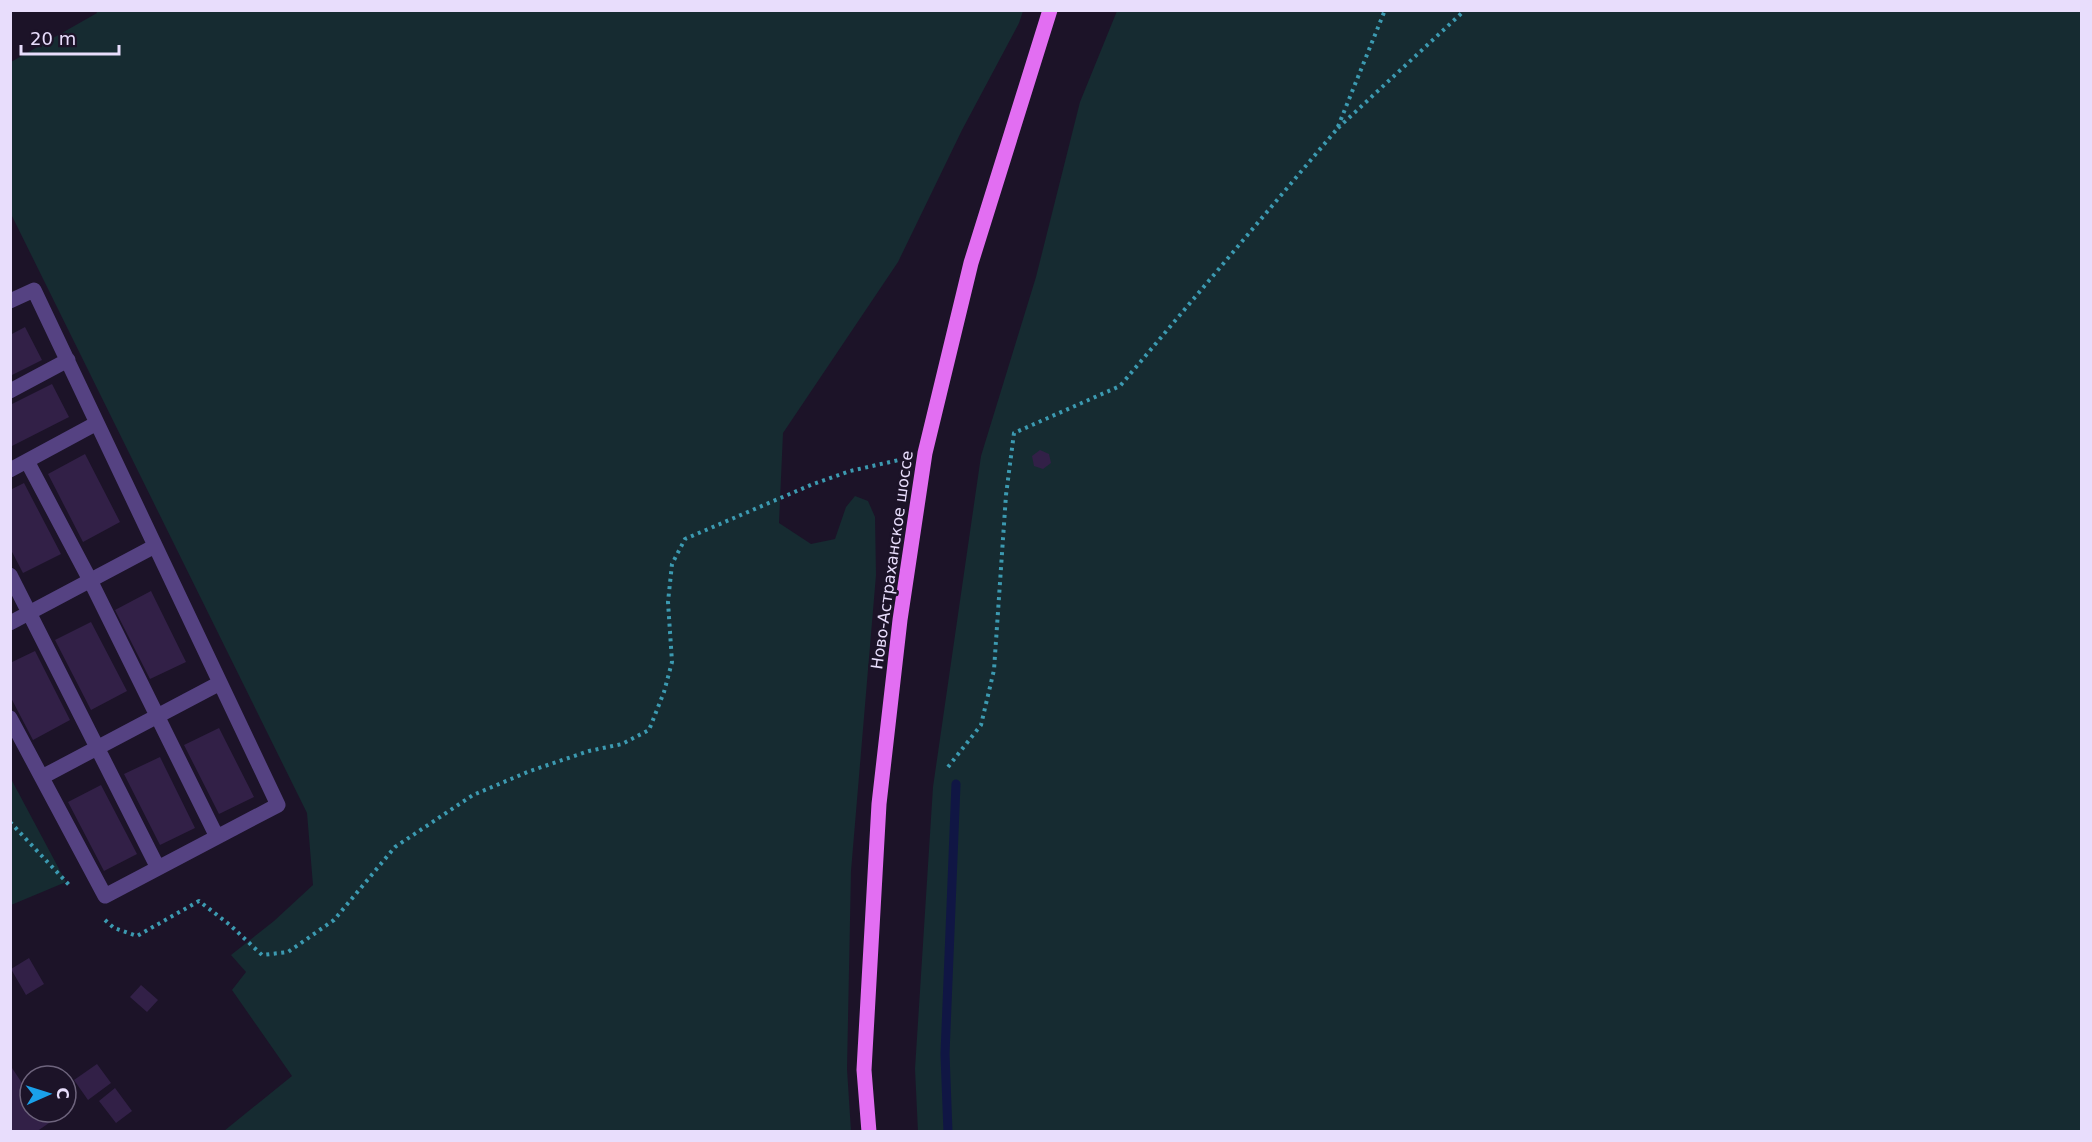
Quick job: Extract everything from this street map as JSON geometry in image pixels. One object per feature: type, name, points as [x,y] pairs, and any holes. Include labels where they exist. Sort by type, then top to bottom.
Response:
[{"type":"main road","name":"Ново-Астраханское шоссе","points":[[868,1131],[864,1070],[879,804],[900,620],[925,453],[971,263],[1050,10]]},
{"type":"street","points":[[10,301],[34,290],[278,805],[105,896],[10,718]]},
{"type":"street","points":[[10,391],[68,360]]},
{"type":"street","points":[[10,470],[97,423]]},
{"type":"street","points":[[27,461],[90,580],[217,837]]},
{"type":"street","points":[[10,623],[155,546]]},
{"type":"street","points":[[10,575],[99,747],[158,868]]},
{"type":"street","points":[[42,777],[220,682]]},
{"type":"path","points":[[1337,129],[1385,10]]},
{"type":"path","points":[[948,766],[981,724],[994,670],[1006,495],[1014,433],[1120,386],[1337,129],[1465,10]]},
{"type":"path","points":[[98,913],[114,928],[137,936],[199,901],[230,925],[262,955],[288,952],[334,920],[395,847],[473,795],[589,750],[622,744],[650,730],[672,662],[669,593],[672,564],[686,539],[813,484],[850,471],[925,453]]},
{"type":"path","points":[[10,822],[74,890]]},
{"type":"shaded area","points":[[96,11],[1023,11],[898,262],[783,433],[779,523],[811,544],[835,539],[846,507],[855,496],[868,501],[875,517],[876,575],[851,871],[847,1069],[851,1131],[224,1131],[292,1076],[232,990],[246,972],[231,955],[274,921],[313,885],[307,813],[11,214],[11,62],[97,13]]},
{"type":"shaded area","points":[[1117,11],[2081,11],[2081,1131],[918,1132],[915,1069],[933,787],[981,456],[1036,277],[1080,102]]},
{"type":"shaded area","points":[[10,777],[66,882],[11,905],[10,905]]},
{"type":"building","points":[[25,327],[42,360],[10,376],[10,335]]},
{"type":"building","points":[[52,384],[69,417],[10,447],[10,405]]},
{"type":"building","points":[[1040,450],[1049,454],[1051,463],[1043,469],[1034,466],[1032,456]]},
{"type":"building","points":[[85,454],[120,522],[83,542],[48,474]]},
{"type":"building","points":[[24,483],[61,554],[23,573],[10,548],[10,490]]},
{"type":"building","points":[[151,591],[186,662],[150,679],[115,610]]},
{"type":"building","points":[[91,622],[127,691],[91,710],[55,640]]},
{"type":"building","points":[[35,651],[70,720],[33,740],[10,696],[10,663]]},
{"type":"building","points":[[219,728],[254,797],[219,814],[184,745]]},
{"type":"building","points":[[160,757],[195,828],[160,845],[124,774]]},
{"type":"building","points":[[101,785],[137,854],[104,871],[68,802]]},
{"type":"building","points":[[29,958],[44,984],[26,995],[11,969]]},
{"type":"building","points":[[141,985],[158,1000],[147,1012],[130,997]]},
{"type":"building","points":[[97,1064],[111,1083],[88,1100],[78,1086],[78,1077]]},
{"type":"building","points":[[10,1065],[18,1077],[18,1124],[48,1124],[36,1132],[10,1132]]},
{"type":"building","points":[[115,1088],[132,1111],[116,1123],[99,1101]]},
{"type":"waterway","points":[[948,1132],[945,1054],[956,784]]}]
